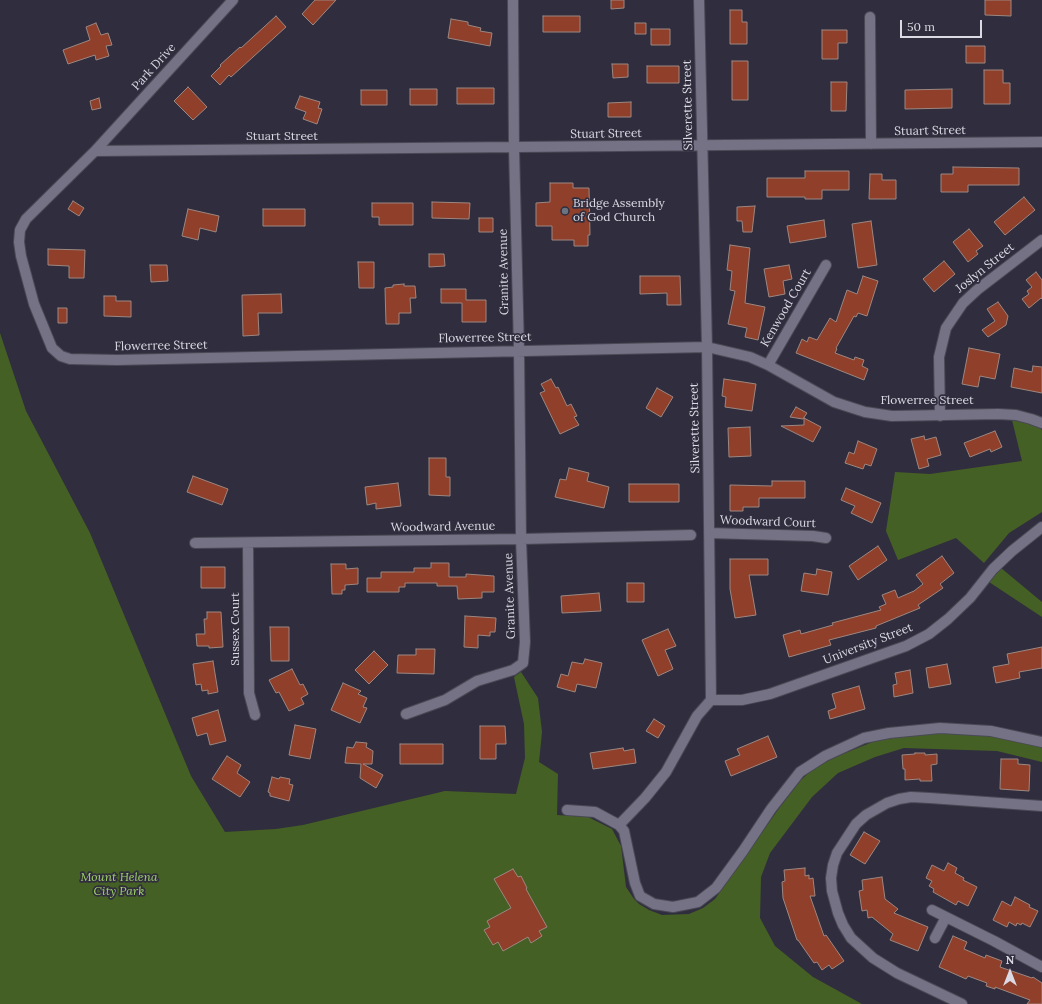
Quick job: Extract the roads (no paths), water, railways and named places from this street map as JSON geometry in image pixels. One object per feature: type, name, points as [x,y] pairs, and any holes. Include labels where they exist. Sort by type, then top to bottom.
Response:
[{"type":"street","name":"Park Drive","points":[[26,219],[95,151],[233,0]]},
{"type":"street","name":"Granite Avenue","points":[[406,714],[445,700],[478,681],[513,670],[523,663],[525,642],[521,539],[512,0]]},
{"type":"street","name":"Silverette Street","points":[[699,0],[708,347],[711,700]]},
{"type":"street","points":[[870,17],[871,144]]},
{"type":"street","name":"Stuart Street","points":[[95,151],[1042,142]]},
{"type":"street","name":"Flowerree Street","points":[[26,219],[20,230],[19,242],[34,304],[52,348],[61,356],[70,359],[117,360],[708,347],[750,357],[768,365],[834,402],[872,414],[892,416],[998,414],[1016,416],[1042,423]]},
{"type":"street","name":"Joslyn Street","points":[[940,416],[939,357],[946,328],[963,303],[977,290],[1042,240]]},
{"type":"street","name":"Kenwood Court","points":[[768,365],[826,265]]},
{"type":"street","name":"University Street","points":[[711,700],[742,700],[770,694],[906,646],[928,634],[948,619],[970,598],[993,569],[1012,550],[1042,527]]},
{"type":"street","name":"Woodward Court","points":[[709,533],[813,536],[826,538]]},
{"type":"street","name":"Woodward Avenue","points":[[195,543],[521,539],[690,535]]},
{"type":"street","name":"Sussex Court","points":[[248,542],[249,693],[255,715]]},
{"type":"street","points":[[619,825],[646,798],[666,772],[697,716],[711,700]]},
{"type":"street","points":[[566,810],[595,812],[619,825],[624,831],[635,883],[640,896],[654,904],[672,907],[698,902],[716,888],[771,809],[800,772],[825,756],[864,738],[889,733],[940,728],[991,731],[1042,742]]},
{"type":"street","points":[[962,1004],[938,994],[897,973],[873,958],[851,938],[838,913],[832,891],[834,864],[838,853],[856,824],[866,815],[887,802],[899,799],[911,797],[1042,806]]},
{"type":"street","points":[[932,910],[1042,967]]},
{"type":"street","points":[[935,938],[946,917]]},
{"type":"place","name":"Bridge Assembly of God Church","points":[[565,211]]},
{"type":"park label","name":"Mount Helena City Park","points":[[119,885]]}]
